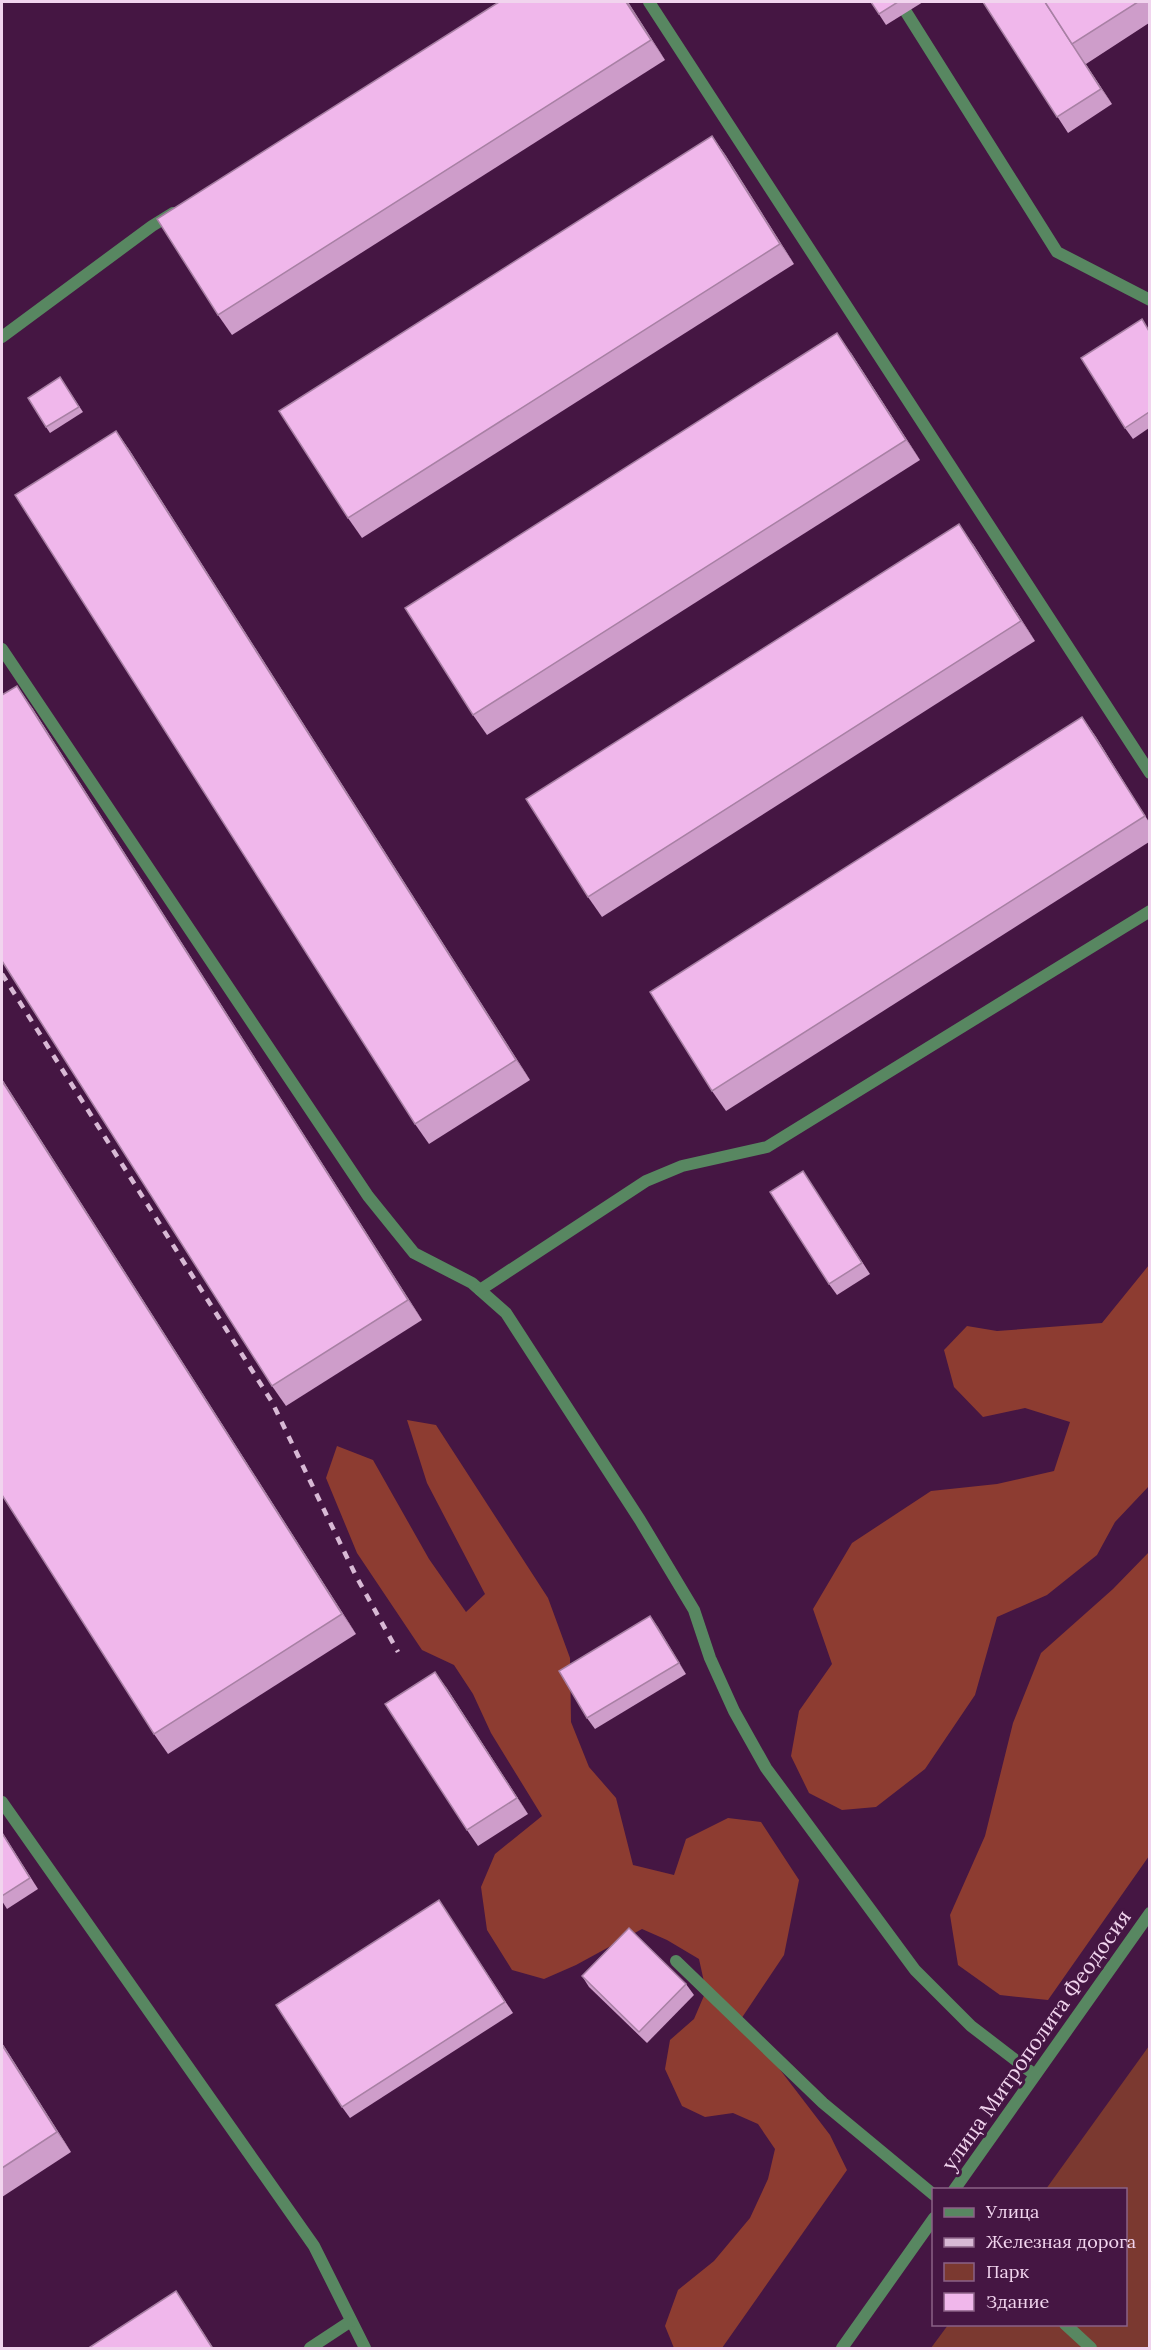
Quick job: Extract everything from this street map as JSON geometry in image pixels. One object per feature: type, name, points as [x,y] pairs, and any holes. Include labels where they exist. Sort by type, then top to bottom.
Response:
[{"type":"street","points":[[649,2],[1149,773]]},
{"type":"street","points":[[906,12],[1057,252],[1149,300]]},
{"type":"street","points":[[2,337],[152,226],[182,207]]},
{"type":"street","points":[[2,649],[368,1196],[414,1253],[472,1283],[506,1312],[640,1520],[694,1610],[710,1658],[734,1711],[766,1768],[915,1970],[971,2026],[1035,2075]]},
{"type":"street","points":[[480,1290],[646,1181],[682,1166],[767,1147],[1149,911]]},
{"type":"street","points":[[2,1802],[314,2246],[365,2349]]},
{"type":"street","name":"улица Митрополита Феодосия","points":[[955,2188],[1147,1921]]},
{"type":"street","points":[[676,1961],[823,2103],[932,2194]]},
{"type":"street","points":[[842,2349],[932,2222]]},
{"type":"street","points":[[310,2349],[351,2321]]},
{"type":"street","points":[[1066,2326],[1091,2349]]},
{"type":"green space","points":[[1149,2046],[1149,2348],[931,2348],[947,2326],[1127,2326],[1127,2188],[1047,2188]]},
{"type":"shaded area","points":[[1149,1265],[1149,1486],[1115,1522],[1097,1555],[1047,1595],[997,1617],[975,1695],[925,1769],[876,1807],[842,1810],[809,1793],[791,1756],[799,1711],[832,1664],[813,1609],[852,1543],[931,1491],[997,1484],[1054,1471],[1070,1422],[1025,1408],[983,1417],[954,1387],[944,1350],[967,1326],[997,1331],[1102,1323]]},
{"type":"shaded area","points":[[407,1420],[436,1425],[548,1598],[570,1658],[571,1722],[589,1767],[616,1798],[633,1865],[674,1875],[686,1839],[728,1818],[761,1822],[799,1880],[784,1955],[739,2022],[768,2054],[830,2135],[847,2170],[722,2348],[674,2348],[665,2326],[678,2290],[714,2261],[750,2218],[768,2179],[775,2149],[758,2124],[733,2113],[705,2117],[682,2106],[665,2069],[670,2040],[694,2019],[706,1991],[699,1959],[667,1940],[642,1929],[576,1965],[544,1979],[512,1970],[487,1930],[481,1887],[495,1854],[542,1816],[491,1733],[473,1694],[454,1665],[422,1650],[357,1553],[326,1478],[337,1446],[373,1460],[429,1559],[466,1612],[485,1594],[427,1483]]},
{"type":"shaded area","points":[[1149,1552],[1149,1856],[1048,2000],[1000,1995],[958,1965],[950,1915],[985,1836],[1013,1723],[1041,1653],[1113,1589]]},
{"type":"building","points":[[499,2],[626,2],[651,40],[218,315],[157,219]]},
{"type":"building","points":[[871,2],[898,2],[879,14]]},
{"type":"building","points":[[983,2],[1045,2],[1101,89],[1057,117]]},
{"type":"building","points":[[1045,2],[1138,2],[1072,44]]},
{"type":"building","points":[[712,136],[780,244],[348,518],[279,411]]},
{"type":"building","points":[[1142,319],[1149,331],[1149,412],[1125,428],[1081,358]]},
{"type":"building","points":[[837,333],[906,440],[473,715],[405,608]]},
{"type":"building","points":[[60,377],[79,407],[46,427],[28,398]]},
{"type":"building","points":[[116,431],[516,1060],[415,1124],[15,495]]},
{"type":"building","points":[[959,524],[1021,621],[588,897],[526,799]]},
{"type":"building","points":[[17,686],[408,1300],[272,1386],[2,961],[2,695]]},
{"type":"building","points":[[1082,717],[1145,816],[712,1091],[650,992]]},
{"type":"building","points":[[2,1081],[342,1614],[154,1734],[2,1495]]},
{"type":"building","points":[[803,1171],[862,1263],[829,1284],[770,1192]]},
{"type":"building","points":[[650,1616],[679,1663],[587,1718],[559,1671]]},
{"type":"building","points":[[435,1672],[517,1798],[467,1830],[385,1704]]},
{"type":"building","points":[[2,1833],[30,1878],[2,1896]]},
{"type":"building","points":[[439,1900],[505,2002],[342,2107],[276,2005]]},
{"type":"building","points":[[629,1928],[686,1984],[639,2032],[582,1976]]},
{"type":"building","points":[[2,2045],[57,2132],[2,2168]]},
{"type":"building","points":[[176,2291],[213,2349],[87,2349]]},
{"type":"railway","points":[[2,974],[272,1402],[356,1576],[398,1652]]}]
